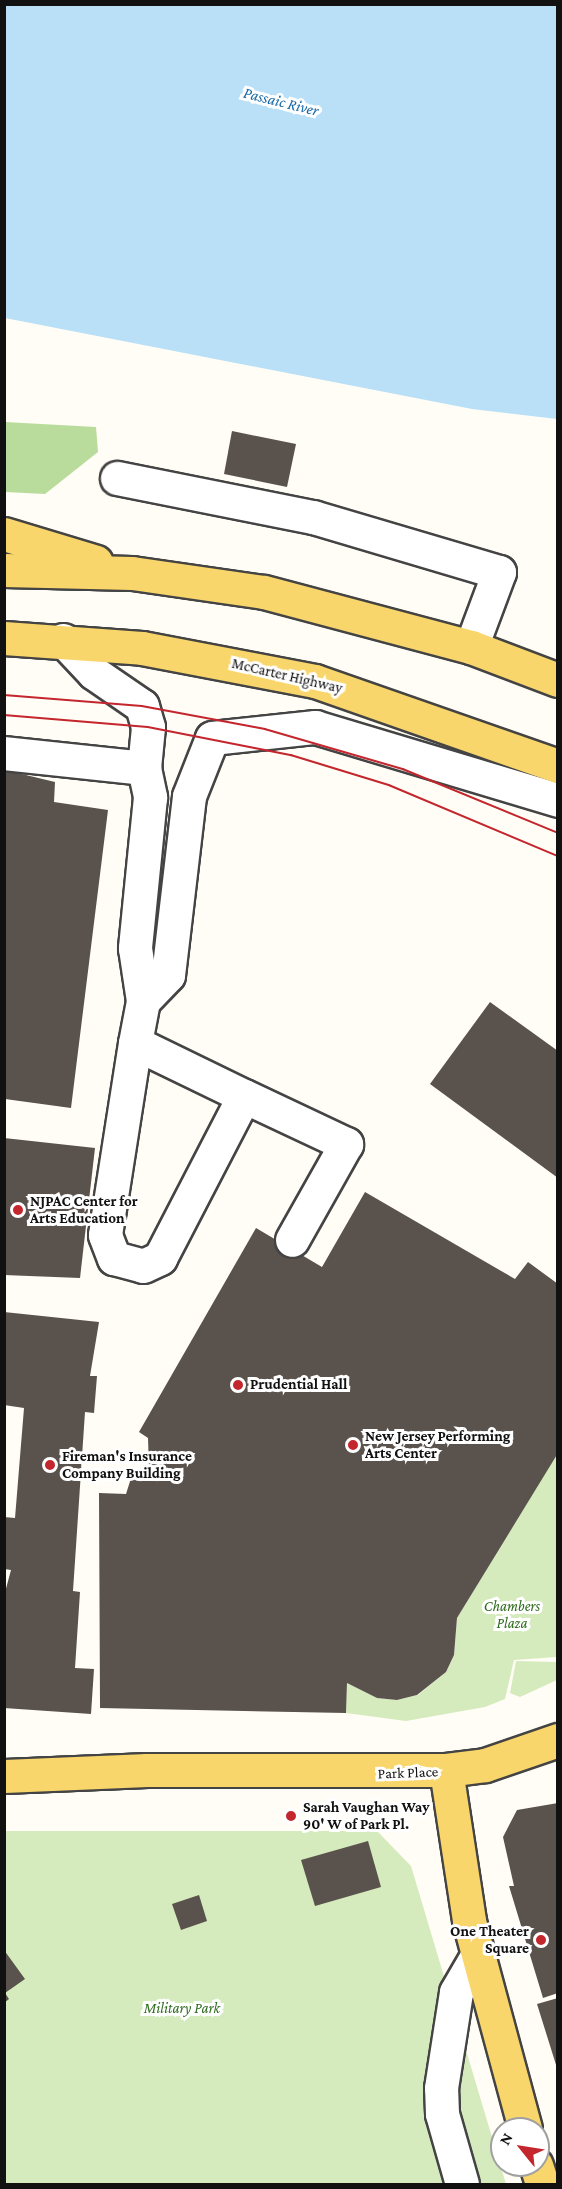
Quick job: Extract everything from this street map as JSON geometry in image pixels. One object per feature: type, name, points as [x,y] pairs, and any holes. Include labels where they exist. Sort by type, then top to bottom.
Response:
[{"type":"main road","points":[[4,534],[132,573]]},
{"type":"main road","points":[[4,570],[132,573],[286,597],[471,647],[558,680]]},
{"type":"main road","name":"McCarter Highway","points":[[4,638],[63,640],[206,658],[315,681],[558,766]]},
{"type":"main road","points":[[446,1770],[485,1765],[558,1740]]},
{"type":"main road","name":"Park Place","points":[[4,1776],[147,1770],[446,1770],[457,1863],[478,1954],[522,2117]]},
{"type":"lane","points":[[117,478],[314,517],[499,572],[471,647]]},
{"type":"lane","points":[[63,640],[94,673],[142,706],[148,727],[144,768],[150,797],[135,948],[142,1000],[105,1235],[114,1258],[143,1266],[160,1258],[244,1096]]},
{"type":"lane","points":[[142,1000],[168,975],[178,867],[189,796],[212,738],[315,727],[558,800]]},
{"type":"lane","points":[[4,753],[144,768]]},
{"type":"lane","points":[[145,862],[178,867]]},
{"type":"lane","points":[[135,1043],[346,1144],[292,1240]]},
{"type":"lane","points":[[462,2184],[442,2114],[448,2059],[445,2040],[456,1992],[478,1954]]},
{"type":"green space","points":[[5,422],[96,427],[98,452],[45,494],[5,492]]},
{"type":"green space","name":"Chambers Plaza","points":[[557,1453],[557,1657],[514,1660],[505,1699],[485,1707],[406,1721],[346,1713],[347,1683],[377,1698],[397,1700],[418,1695],[446,1672],[454,1655],[457,1618]]},
{"type":"green space","points":[[516,1661],[557,1662],[557,1680],[520,1697],[510,1693]]},
{"type":"green space","name":"Military Park","points":[[5,1831],[377,1831],[411,1866],[490,2130],[490,2177],[504,2177],[506,2184],[5,2184]]},
{"type":"water","name":"Passaic River","points":[[5,4],[557,5],[557,419],[472,409],[5,318]]},
{"type":"building","points":[[232,431],[296,444],[287,487],[224,474]]},
{"type":"building","points":[[5,770],[55,782],[54,802],[108,810],[71,1108],[5,1099]]},
{"type":"building","points":[[490,1002],[558,1051],[558,1178],[430,1084]]},
{"type":"building","points":[[4,1138],[95,1148],[80,1278],[4,1275]]},
{"type":"building","name":"New Jersey Performing Arts Center","points":[[365,1192],[515,1279],[528,1262],[558,1284],[558,1453],[457,1618],[454,1655],[446,1672],[417,1695],[397,1700],[377,1698],[347,1683],[346,1713],[100,1708],[99,1493],[126,1494],[132,1475],[149,1468],[148,1438],[139,1432],[256,1228],[322,1267]]},
{"type":"building","name":"Fireman's Insurance Company Building","points":[[4,1312],[99,1322],[90,1376],[97,1376],[94,1413],[85,1412],[73,1591],[80,1592],[75,1668],[94,1669],[91,1714],[4,1708],[4,1596],[11,1570],[4,1569],[4,1517],[15,1518],[24,1408],[4,1405]]},
{"type":"building","name":"One Theater Square","points":[[558,1803],[558,1993],[543,1998],[509,1886],[514,1886],[503,1837],[517,1810]]},
{"type":"building","points":[[368,1841],[381,1887],[315,1906],[301,1860]]},
{"type":"building","points":[[199,1895],[207,1921],[181,1930],[172,1904]]},
{"type":"building","points":[[4,1950],[25,1979],[5,1993],[9,1999],[4,2003]]},
{"type":"building","points":[[558,1998],[558,2067],[557,2068],[537,2004]]},
{"type":"tram line","points":[[4,695],[142,706],[265,729],[403,769],[558,833]]},
{"type":"tram line","points":[[4,715],[148,727],[291,755],[389,785],[558,856]]},
{"type":"place","name":"NJPAC Center for Arts Education","points":[[18,1210]]},
{"type":"place","name":"Prudential Hall","points":[[238,1385]]},
{"type":"place","name":"New Jersey Performing Arts Center","points":[[353,1445]]},
{"type":"place","name":"Fireman's Insurance Company Building","points":[[50,1465]]},
{"type":"place","name":"Sarah Vaughan Way 90' W of Park Pl.","points":[[291,1816]]},
{"type":"place","name":"One Theater Square","points":[[541,1940]]}]
